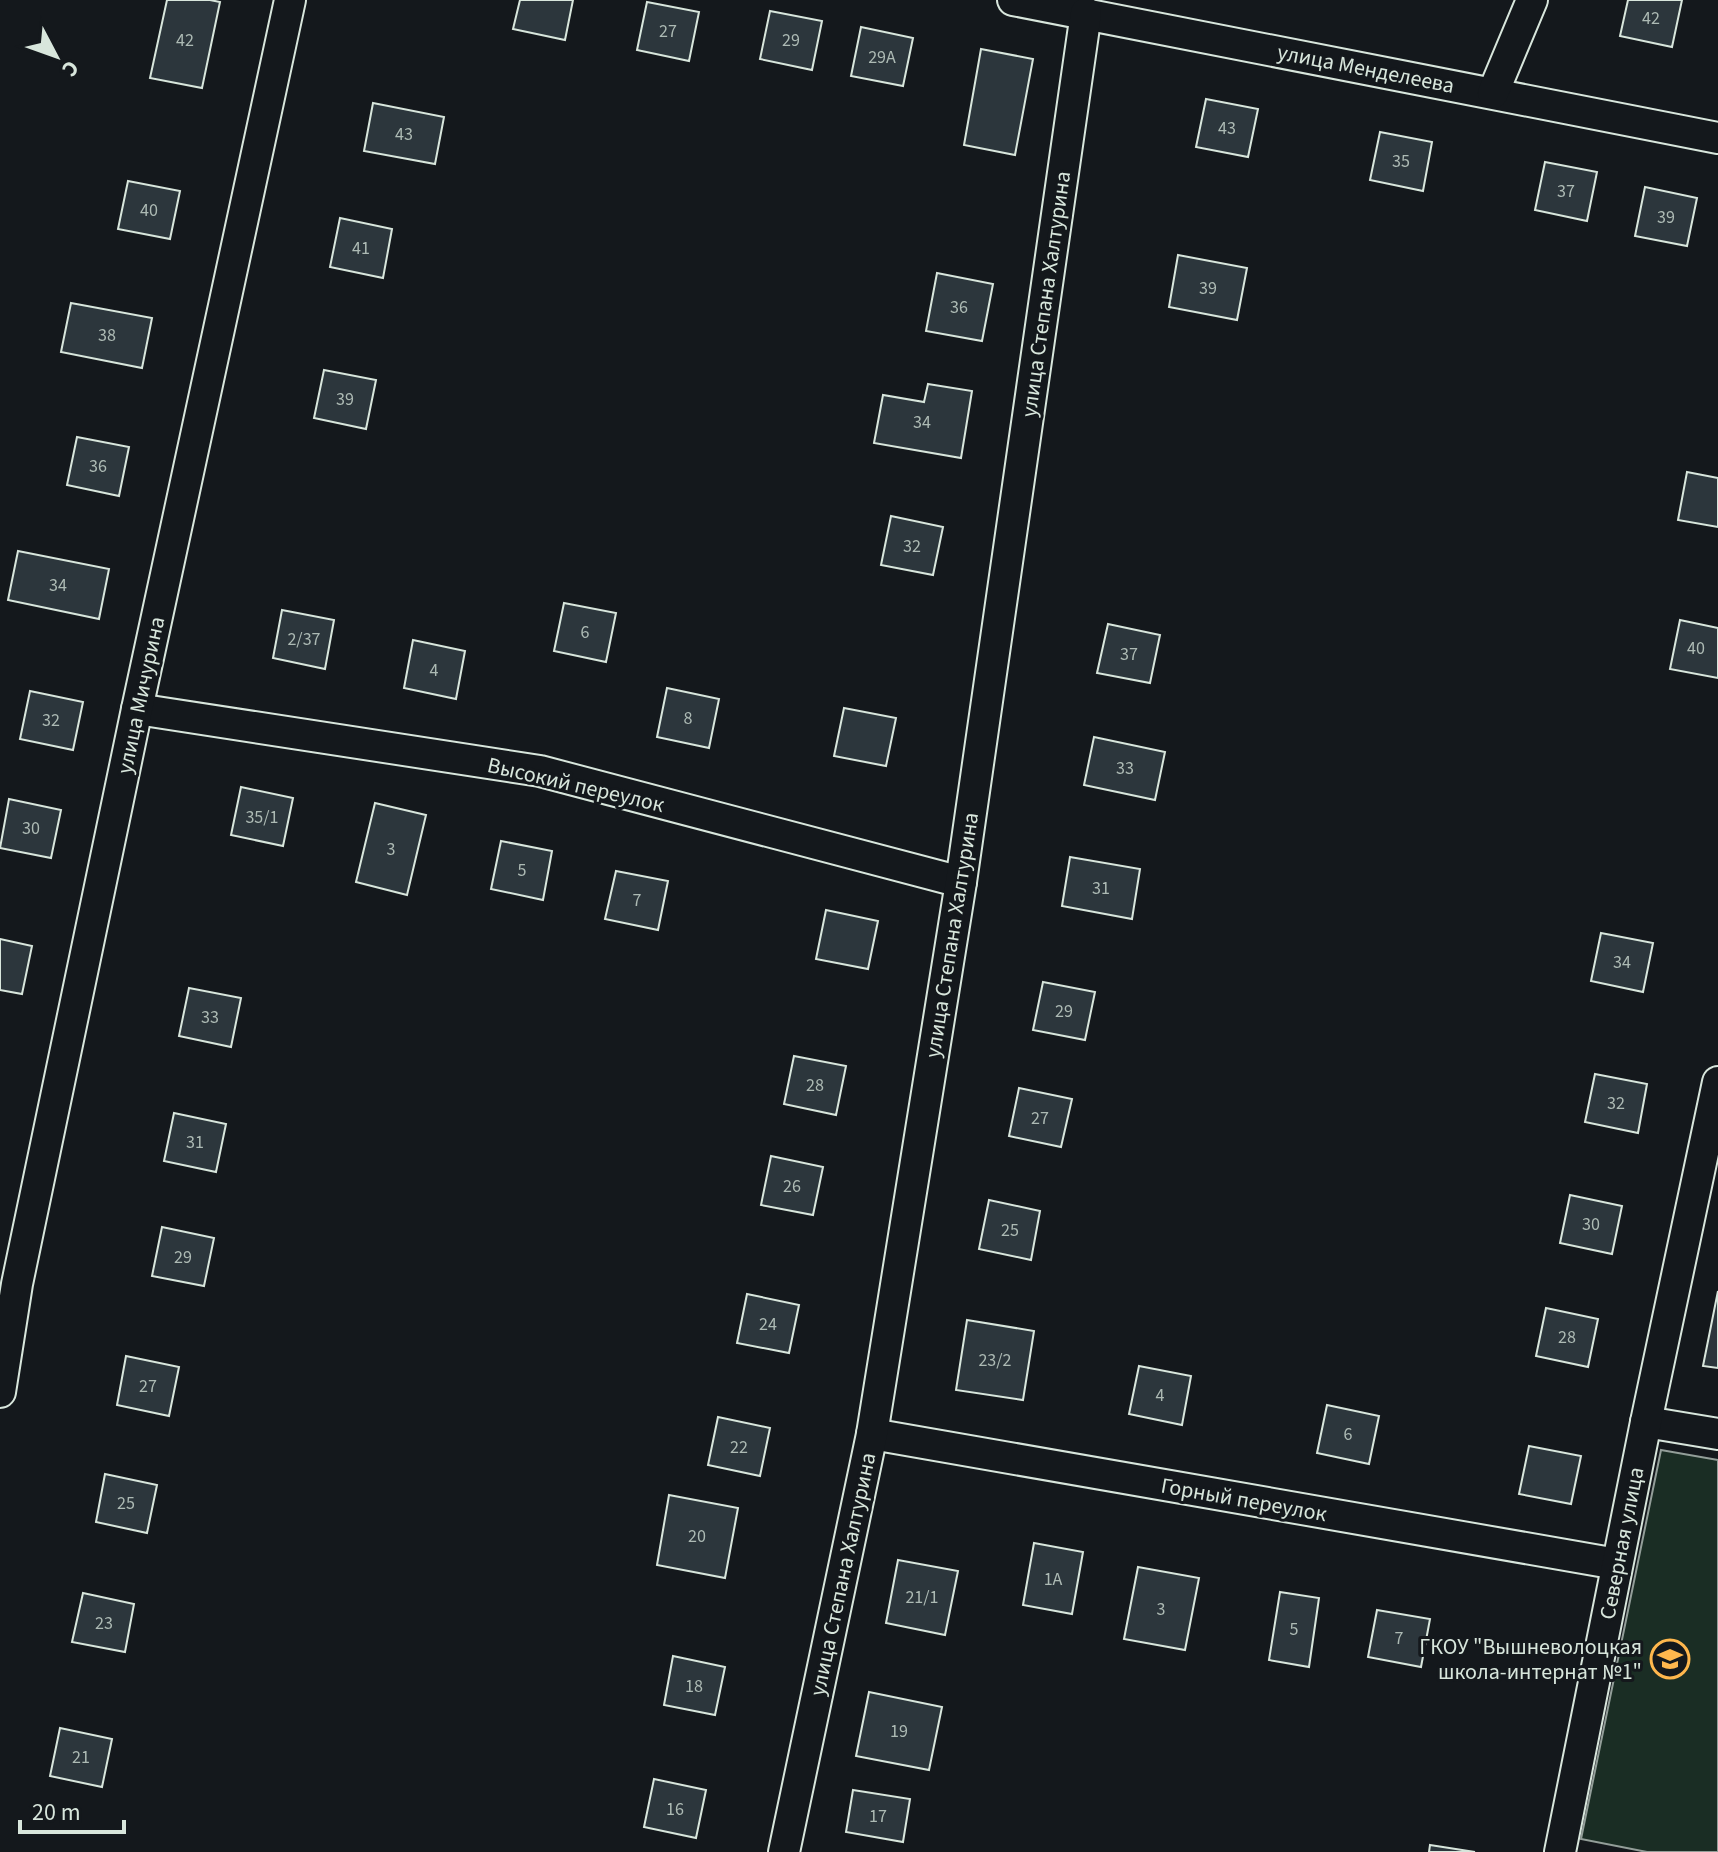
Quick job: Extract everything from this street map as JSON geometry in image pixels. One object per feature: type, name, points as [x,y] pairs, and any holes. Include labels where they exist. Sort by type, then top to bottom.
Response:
[{"type":"street","name":"улица Мичурина","points":[[0,1392],[9,1282],[290,0]]},
{"type":"street","name":"улица Менделеева","points":[[1013,0],[1718,138]]},
{"type":"street","points":[[1493,93],[1532,0]]},
{"type":"street","name":"улица Степана Халтурина","points":[[784,1852],[872,1434],[961,882],[1086,13]]},
{"type":"street","name":"Высокий переулок","points":[[137,709],[540,771],[961,882]]},
{"type":"street","name":"Северная улица","points":[[1560,1852],[1718,1082]]},
{"type":"street","points":[[1646,1422],[1718,1434]]},
{"type":"street","name":"Горный переулок","points":[[872,1434],[1617,1564]]},
{"type":"green space","name":"ГКОУ \"Вышневолоцкая школа-интернат №1\"","points":[[1661,1450],[1718,1460],[1718,1852],[1647,1852],[1581,1839]]},
{"type":"building","points":[[167,0],[220,2],[202,88],[150,78]]},
{"type":"building","points":[[520,0],[573,0],[565,40],[513,29]]},
{"type":"building","points":[[1628,0],[1682,0],[1672,47],[1620,36]]},
{"type":"building","points":[[647,2],[699,12],[689,61],[637,50]]},
{"type":"building","points":[[770,11],[822,21],[812,70],[760,59]]},
{"type":"building","points":[[861,27],[913,38],[903,86],[851,76]]},
{"type":"building","points":[[981,49],[1033,59],[1015,155],[964,145]]},
{"type":"building","points":[[1206,99],[1258,109],[1248,157],[1196,147]]},
{"type":"building","points":[[373,103],[444,117],[435,164],[364,151]]},
{"type":"building","points":[[1380,132],[1432,142],[1423,191],[1370,180]]},
{"type":"building","points":[[1545,162],[1597,172],[1587,221],[1535,210]]},
{"type":"building","points":[[128,181],[180,191],[170,239],[118,229]]},
{"type":"building","points":[[1645,187],[1697,198],[1687,246],[1635,236]]},
{"type":"building","points":[[340,218],[392,229],[383,278],[330,267]]},
{"type":"building","points":[[1178,255],[1247,268],[1237,320],[1169,307]]},
{"type":"building","points":[[937,273],[993,284],[982,341],[926,331]]},
{"type":"building","points":[[71,303],[152,318],[142,368],[61,352]]},
{"type":"building","points":[[324,370],[376,380],[366,429],[314,418]]},
{"type":"building","points":[[928,384],[972,391],[961,458],[874,443],[883,395],[924,402]]},
{"type":"building","points":[[77,437],[129,447],[119,496],[67,485]]},
{"type":"building","points":[[1687,472],[1718,478],[1718,527],[1678,520]]},
{"type":"building","points":[[891,516],[943,527],[933,575],[881,565]]},
{"type":"building","points":[[18,551],[109,569],[99,619],[8,600]]},
{"type":"building","points":[[564,603],[616,613],[606,662],[554,651]]},
{"type":"building","points":[[282,610],[334,620],[325,669],[273,658]]},
{"type":"building","points":[[1680,620],[1718,628],[1718,678],[1670,669]]},
{"type":"building","points":[[1108,624],[1160,635],[1150,683],[1097,673]]},
{"type":"building","points":[[413,640],[465,651],[456,699],[404,688]]},
{"type":"building","points":[[667,688],[719,699],[709,748],[657,737]]},
{"type":"building","points":[[30,691],[83,702],[73,750],[20,739]]},
{"type":"building","points":[[844,708],[896,718],[886,766],[834,756]]},
{"type":"building","points":[[1094,737],[1165,752],[1155,800],[1084,785]]},
{"type":"building","points":[[241,787],[293,798],[283,846],[231,835]]},
{"type":"building","points":[[9,799],[61,810],[51,858],[0,848]]},
{"type":"building","points":[[375,803],[426,815],[407,895],[356,882]]},
{"type":"building","points":[[501,841],[552,851],[543,900],[491,889]]},
{"type":"building","points":[[1070,857],[1140,869],[1132,919],[1062,906]]},
{"type":"building","points":[[616,871],[668,881],[658,930],[605,919]]},
{"type":"building","points":[[826,910],[878,921],[868,969],[816,959]]},
{"type":"building","points":[[1601,933],[1653,943],[1643,992],[1591,981]]},
{"type":"building","points":[[0,939],[32,946],[22,994],[0,990]]},
{"type":"building","points":[[1043,982],[1095,992],[1085,1040],[1033,1030]]},
{"type":"building","points":[[189,988],[241,998],[231,1047],[179,1036]]},
{"type":"building","points":[[794,1056],[846,1066],[836,1115],[784,1104]]},
{"type":"building","points":[[1595,1074],[1647,1084],[1638,1133],[1585,1122]]},
{"type":"building","points":[[1019,1088],[1072,1099],[1061,1147],[1009,1136]]},
{"type":"building","points":[[174,1113],[226,1124],[216,1172],[164,1161]]},
{"type":"building","points":[[771,1156],[823,1167],[813,1215],[761,1205]]},
{"type":"building","points":[[1570,1195],[1622,1206],[1612,1254],[1560,1243]]},
{"type":"building","points":[[989,1200],[1040,1211],[1031,1260],[979,1249]]},
{"type":"building","points":[[162,1227],[214,1238],[204,1286],[152,1276]]},
{"type":"building","points":[[1718,1291],[1718,1368],[1703,1366]]},
{"type":"building","points":[[747,1294],[799,1305],[789,1353],[737,1343]]},
{"type":"building","points":[[1546,1308],[1598,1319],[1588,1367],[1536,1356]]},
{"type":"building","points":[[967,1320],[1034,1331],[1023,1400],[956,1390]]},
{"type":"building","points":[[126,1356],[179,1367],[169,1416],[117,1405]]},
{"type":"building","points":[[1139,1366],[1191,1376],[1182,1425],[1129,1414]]},
{"type":"building","points":[[1327,1405],[1379,1416],[1369,1464],[1317,1453]]},
{"type":"building","points":[[718,1417],[770,1428],[760,1476],[708,1465]]},
{"type":"building","points":[[1529,1446],[1581,1456],[1571,1504],[1519,1494]]},
{"type":"building","points":[[105,1474],[157,1485],[147,1533],[96,1522]]},
{"type":"building","points":[[669,1495],[738,1508],[725,1578],[657,1565]]},
{"type":"building","points":[[1034,1543],[1083,1552],[1072,1614],[1023,1605]]},
{"type":"building","points":[[898,1560],[958,1571],[945,1635],[886,1623]]},
{"type":"building","points":[[1138,1567],[1199,1578],[1185,1650],[1124,1639]]},
{"type":"building","points":[[1280,1592],[1319,1598],[1309,1667],[1269,1660]]},
{"type":"building","points":[[83,1593],[134,1604],[125,1652],[72,1642]]},
{"type":"building","points":[[1377,1610],[1430,1619],[1421,1667],[1368,1657]]},
{"type":"building","points":[[673,1656],[725,1667],[715,1715],[664,1705]]},
{"type":"building","points":[[869,1692],[942,1707],[929,1770],[856,1756]]},
{"type":"building","points":[[60,1728],[112,1739],[102,1787],[50,1776]]},
{"type":"building","points":[[654,1779],[706,1790],[696,1838],[644,1827]]},
{"type":"building","points":[[853,1790],[910,1799],[903,1842],[846,1832]]},
{"type":"building","points":[[1430,1845],[1475,1852],[1429,1852]]},
{"type":"place","name":"ГКОУ \"Вышневолоцкая школа-интернат №1\"","points":[[1670,1659]]}]
